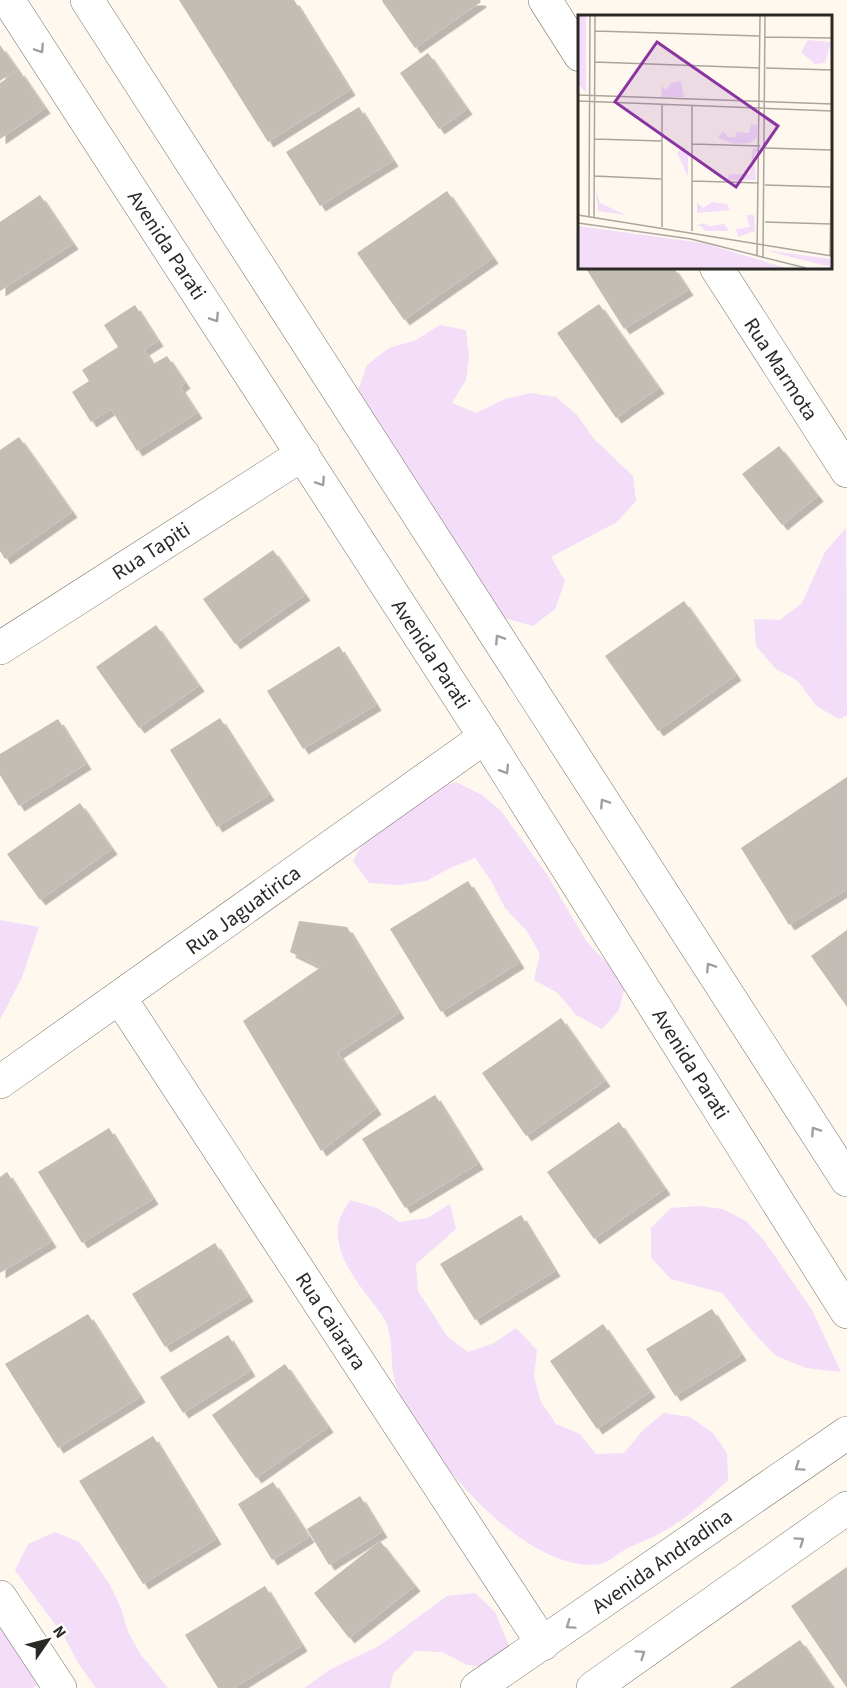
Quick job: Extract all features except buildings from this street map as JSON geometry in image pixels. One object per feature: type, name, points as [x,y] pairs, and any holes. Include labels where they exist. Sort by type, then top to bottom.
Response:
[{"type":"street","name":"Avenida Parati","points":[[8,0],[485,737],[847,1312]]},
{"type":"street","points":[[87,0],[847,1180]]},
{"type":"street","points":[[544,0],[578,52]]},
{"type":"street","name":"Rua Marmota","points":[[717,268],[847,471]]},
{"type":"street","name":"Rua Tapiti","points":[[0,648],[303,454]]},
{"type":"street","name":"Rua Jaguatirica","points":[[0,1082],[485,737]]},
{"type":"street","name":"Rua Caiarara","points":[[120,998],[543,1644]]},
{"type":"street","name":"Avenida Andradina","points":[[477,1688],[847,1433]]},
{"type":"street","points":[[593,1688],[847,1508]]},
{"type":"street","points":[[0,1597],[60,1688]]},
{"type":"shaded area","points":[[440,325],[466,330],[469,356],[466,380],[452,403],[476,413],[505,399],[531,393],[556,397],[577,415],[594,439],[633,476],[636,501],[617,522],[551,557],[565,581],[555,609],[533,626],[504,618],[357,393],[367,365],[389,348],[416,340]]},
{"type":"shaded area","points":[[846,528],[847,715],[839,719],[816,706],[798,681],[776,669],[756,646],[754,619],[780,620],[802,603],[825,552]]},
{"type":"shaded area","points":[[456,782],[482,795],[501,811],[546,873],[587,942],[626,983],[619,1010],[602,1029],[576,1015],[558,993],[534,980],[540,954],[526,930],[505,908],[491,881],[475,858],[426,881],[399,885],[369,883],[353,861],[366,837],[432,791]]},
{"type":"shaded area","points":[[0,920],[39,927],[22,977],[0,1020]]},
{"type":"shaded area","points":[[350,1200],[377,1208],[400,1222],[427,1218],[450,1204],[456,1229],[416,1264],[418,1291],[447,1336],[468,1352],[494,1343],[516,1328],[537,1350],[534,1377],[541,1402],[556,1424],[580,1434],[596,1454],[624,1453],[643,1430],[664,1413],[690,1417],[713,1433],[727,1453],[728,1480],[673,1526],[600,1564],[570,1562],[540,1550],[509,1529],[479,1503],[452,1473],[409,1413],[395,1380],[386,1322],[351,1273],[339,1245],[339,1222]]},
{"type":"shaded area","points":[[698,1206],[723,1209],[746,1221],[763,1239],[812,1310],[841,1372],[806,1368],[776,1356],[722,1293],[671,1279],[651,1258],[651,1228],[671,1208]]},
{"type":"shaded area","points":[[55,1532],[79,1542],[95,1563],[110,1585],[121,1608],[128,1632],[141,1655],[168,1688],[96,1688],[78,1663],[65,1638],[15,1570],[28,1544]]},
{"type":"shaded area","points":[[475,1593],[495,1612],[509,1646],[494,1668],[467,1665],[442,1652],[415,1651],[393,1674],[390,1688],[304,1688],[331,1669],[379,1646],[447,1596]]},
{"type":"shaded area","points":[[0,1622],[40,1684],[32,1688],[0,1688]]}]
